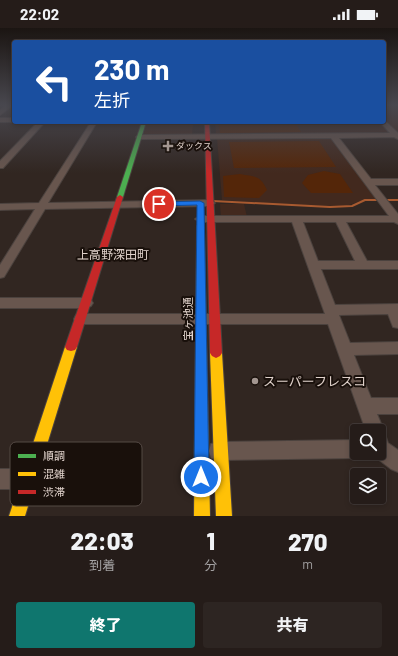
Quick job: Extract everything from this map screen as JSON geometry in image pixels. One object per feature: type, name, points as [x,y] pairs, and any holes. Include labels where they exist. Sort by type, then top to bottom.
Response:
[{"type":"street","points":[[0,166],[36,128]]},
{"type":"street","points":[[0,274],[90,128]]},
{"type":"street","points":[[41,442],[142,128]]},
{"type":"street","name":"宝ヶ池通","points":[[202,128],[204,136],[203,197],[211,219],[201,452],[202,516]]},
{"type":"street","name":"宝ヶ池通","points":[[206,128],[204,136],[203,197],[200,219],[207,319],[221,451],[224,516]]},
{"type":"street","points":[[389,128],[398,136]]},
{"type":"street","points":[[139,137],[333,135],[398,136]]},
{"type":"street","points":[[333,135],[397,220]]},
{"type":"street","points":[[368,182],[398,182]]},
{"type":"street","points":[[0,207],[117,205],[203,197]]},
{"type":"street","points":[[296,218],[372,424]]},
{"type":"street","points":[[200,219],[338,218],[397,220]]},
{"type":"street","points":[[338,218],[363,265]]},
{"type":"street","points":[[313,265],[398,265]]},
{"type":"street","points":[[0,303],[86,302]]},
{"type":"street","points":[[81,319],[207,319],[331,314],[396,314]]},
{"type":"street","points":[[344,349],[398,348]]},
{"type":"street","points":[[365,406],[398,406]]},
{"type":"street","points":[[201,452],[350,450]]},
{"type":"street","points":[[386,452],[398,462]]},
{"type":"street","points":[[17,516],[20,506]]},
{"type":"shaded area","points":[[145,128],[193,128],[192,136],[144,136]]},
{"type":"shaded area","points":[[215,128],[398,128],[398,134],[216,134]]},
{"type":"shaded area","points":[[220,128],[298,128],[301,132],[220,133]]},
{"type":"shaded area","points":[[331,137],[377,199],[363,200],[349,205],[340,206],[290,205],[222,200],[217,138]]},
{"type":"shaded area","points":[[319,141],[336,167],[234,168],[229,142]]},
{"type":"shaded area","points":[[324,171],[340,174],[353,193],[311,193],[302,183],[308,175]]},
{"type":"shaded area","points":[[240,174],[253,176],[259,179],[267,190],[259,198],[224,197],[223,176]]},
{"type":"shaded area","points":[[220,204],[244,204],[247,217],[221,217]]},
{"type":"waterway","points":[[213,201],[330,207],[352,206],[365,200],[398,200]]},
{"type":"traffic: fast","points":[[120,197],[142,128]]},
{"type":"traffic: slow","points":[[200,228],[202,516]]},
{"type":"traffic: slow","points":[[41,442],[71,347]]},
{"type":"traffic: slow","points":[[216,353],[224,516]]},
{"type":"traffic: slow","points":[[17,516],[20,506]]},
{"type":"traffic: jam","points":[[207,128],[216,353]]},
{"type":"traffic: jam","points":[[71,347],[120,197]]},
{"type":"place","name":"ダックス","points":[[168,146]]},
{"type":"place","name":"スーパーフレスコ","points":[[255,381]]},
{"type":"district","name":"上高野深田町","points":[[113,255]]},
{"type":"route","points":[[159,204],[200,203],[201,477]]}]
